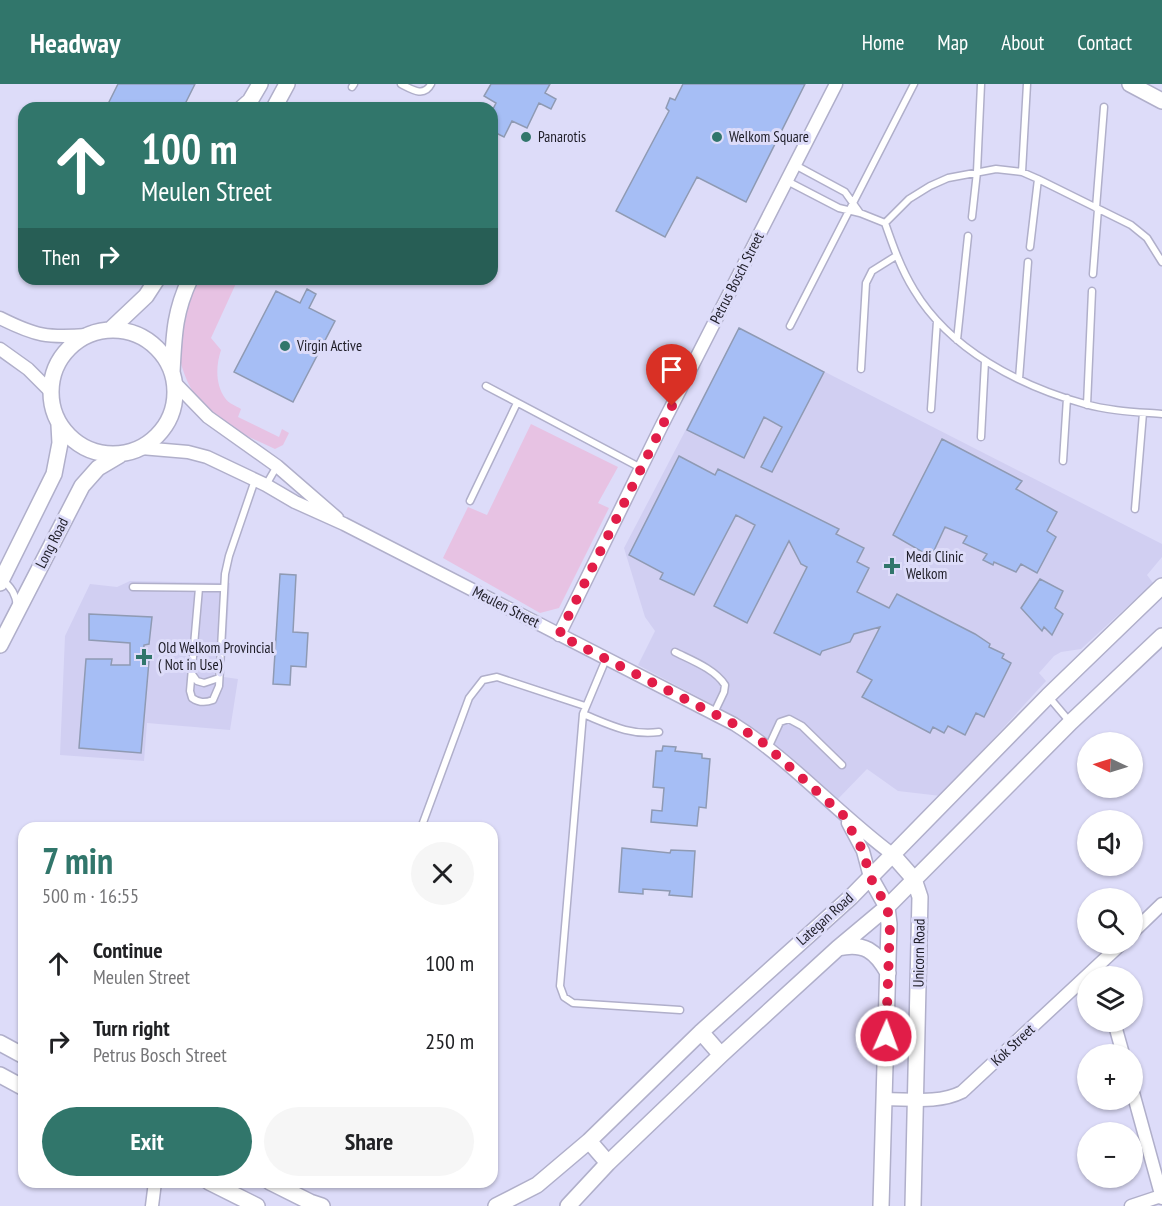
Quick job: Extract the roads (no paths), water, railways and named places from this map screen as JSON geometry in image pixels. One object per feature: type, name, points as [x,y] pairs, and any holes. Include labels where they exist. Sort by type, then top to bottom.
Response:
[{"type":"street","points":[[244,102],[253,84]]},
{"type":"street","points":[[249,102],[260,84]]},
{"type":"street","points":[[277,102],[286,84]]},
{"type":"street","name":"Petrus Bosch Street","points":[[559,635],[836,84]]},
{"type":"street","points":[[1130,84],[1162,101]]},
{"type":"street","points":[[110,330],[146,296],[153,285]]},
{"type":"street","points":[[87,335],[75,343],[60,359],[51,381],[51,404],[59,425],[82,447],[102,454],[120,455],[141,448],[152,441],[168,421],[174,405],[175,321],[187,285]]},
{"type":"street","points":[[0,318],[30,332],[45,336],[87,335],[110,330],[133,333],[153,344],[162,354],[173,378]]},
{"type":"street","points":[[0,349],[28,369],[50,391]]},
{"type":"street","name":"Meulen Street","points":[[173,378],[208,417],[277,466],[344,524]]},
{"type":"street","name":"Long Road","points":[[1,581],[54,474],[60,443],[59,425]]},
{"type":"street","name":"Meulen Street","points":[[141,448],[188,452],[207,457],[261,482],[295,502],[344,524],[714,713],[754,736],[843,815],[892,854]]},
{"type":"street","name":"Long Road","points":[[0,645],[82,486],[98,468],[120,455]]},
{"type":"street","name":"Lategan Road","points":[[496,1206],[537,1185],[589,1141],[701,1032],[851,897],[1048,696],[1162,586]]},
{"type":"street","name":"Lategan Road","points":[[568,1206],[608,1163],[721,1055],[838,948],[887,907],[1071,722],[1162,636]]},
{"type":"street","name":"Meulen Street","points":[[843,815],[863,851],[870,877]]},
{"type":"street","points":[[892,854],[914,879]]},
{"type":"street","name":"Unicorn Road","points":[[870,877],[887,907],[890,924],[881,1206]]},
{"type":"street","name":"Unicorn Road","points":[[912,1206],[920,897],[914,879]]},
{"type":"street","points":[[1143,922],[1162,904]]},
{"type":"street","points":[[838,948],[848,945],[866,948],[880,958],[888,973]]},
{"type":"street","name":"Kok Street","points":[[1105,966],[1114,954]]},
{"type":"street","name":"Kok Street","points":[[884,1099],[949,1099],[962,1092],[1077,992]]},
{"type":"street","points":[[701,1032],[721,1055]]},
{"type":"street","points":[[0,1043],[18,1053]]},
{"type":"street","points":[[0,1075],[18,1084]]},
{"type":"street","points":[[1131,1206],[1162,1197],[1138,1110]]},
{"type":"street","points":[[589,1141],[608,1163]]},
{"type":"street","points":[[152,1206],[154,1188]]},
{"type":"street","points":[[221,1188],[257,1206]]},
{"type":"street","points":[[281,1188],[313,1205]]},
{"type":"lane","points":[[401,84],[424,92],[431,84]]},
{"type":"lane","points":[[790,326],[914,84]]},
{"type":"lane","points":[[972,217],[977,172],[981,84]]},
{"type":"lane","points":[[1022,172],[1027,84]]},
{"type":"lane","points":[[1093,274],[1104,107]]},
{"type":"lane","points":[[795,165],[845,192],[860,213]]},
{"type":"lane","points":[[885,223],[909,199],[948,178],[996,169],[1022,172],[1131,225],[1147,238],[1162,259]]},
{"type":"lane","points":[[1030,248],[1038,178]]},
{"type":"lane","points":[[787,181],[819,200],[885,223],[896,256],[915,291],[937,321],[985,361],[1019,379],[1087,405],[1162,414]]},
{"type":"lane","points":[[957,340],[968,236]]},
{"type":"lane","points":[[861,369],[866,283],[872,271],[896,256]]},
{"type":"lane","points":[[1019,379],[1028,262]]},
{"type":"lane","points":[[1087,405],[1092,291]]},
{"type":"lane","points":[[931,409],[937,321]]},
{"type":"lane","points":[[981,437],[985,361]]},
{"type":"lane","points":[[486,386],[641,468]]},
{"type":"lane","points":[[1063,461],[1067,398]]},
{"type":"lane","points":[[470,501],[517,402]]},
{"type":"lane","points":[[1135,509],[1143,413]]},
{"type":"lane","points":[[199,588],[190,691],[192,698],[201,702],[213,700],[219,686],[224,588],[229,555],[261,482],[277,466]]},
{"type":"lane","points":[[1,581],[10,586],[14,592],[17,612]]},
{"type":"lane","points":[[133,586],[224,588]]},
{"type":"lane","points":[[675,652],[722,679],[725,685],[724,692],[714,713]]},
{"type":"lane","points":[[606,659],[583,714],[560,986],[564,997],[573,1003],[680,1010]]},
{"type":"lane","points":[[192,674],[196,681],[204,683],[219,678]]},
{"type":"lane","points":[[423,822],[469,698],[483,680],[497,677],[585,706]]},
{"type":"lane","points":[[1048,696],[1071,722]]},
{"type":"lane","points":[[583,714],[635,734],[659,732]]},
{"type":"lane","points":[[768,748],[780,722],[789,719],[802,726],[842,765]]},
{"type":"place","name":"Panarotis","points":[[526,137]]},
{"type":"place","name":"Welkom Square","points":[[717,137]]},
{"type":"place","name":"Virgin Active","points":[[285,346]]},
{"type":"place","name":"Medi Clinic Welkom","points":[[892,566]]},
{"type":"place","name":"Old Welkom Provincial ( Not in Use)","points":[[144,657]]}]
